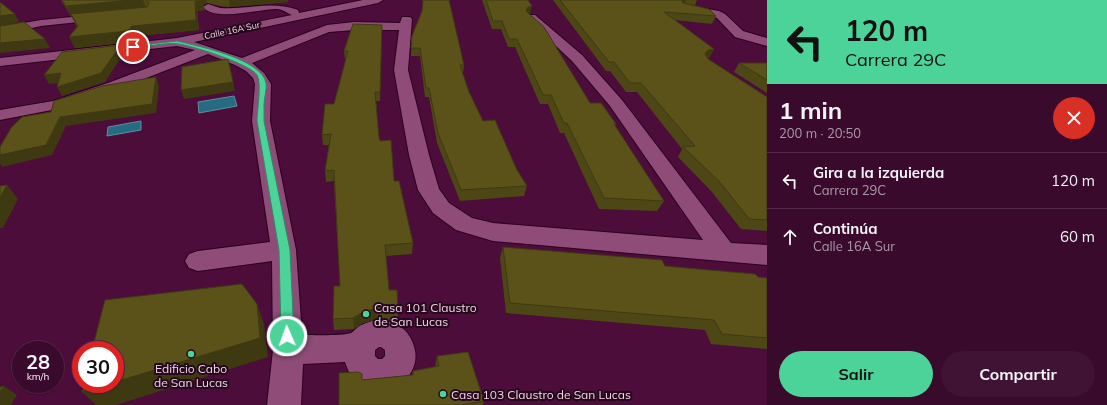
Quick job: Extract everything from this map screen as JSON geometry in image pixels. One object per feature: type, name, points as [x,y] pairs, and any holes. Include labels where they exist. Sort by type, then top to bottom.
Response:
[{"type":"street","name":"Calle 16A Sur","points":[[0,62],[177,42],[343,6],[378,0]]},
{"type":"street","points":[[208,7],[212,10],[222,11],[284,7],[299,16]]},
{"type":"street","points":[[685,8],[715,13],[739,34],[767,42]]},
{"type":"street","points":[[0,31],[42,23],[116,16]]},
{"type":"street","points":[[531,17],[577,58],[616,103],[724,252]]},
{"type":"street","points":[[241,63],[326,29],[406,23],[401,70],[419,155],[429,190],[441,208],[464,224],[493,232],[767,256]]},
{"type":"street","points":[[177,42],[208,50],[253,68],[260,74],[263,84],[260,105],[261,121],[284,250],[288,350],[284,405]]},
{"type":"street","points":[[0,115],[36,109],[69,101],[208,50]]},
{"type":"street","points":[[198,260],[284,250]]},
{"type":"street","points":[[288,350],[361,347]]},
{"type":"water","points":[[234,96],[237,106],[199,113],[198,102]]},
{"type":"water","points":[[141,121],[141,130],[107,136],[108,127]]},
{"type":"building","points":[[62,0],[132,0],[66,6]]},
{"type":"building","points":[[147,0],[202,1],[195,1],[196,20],[132,26],[128,31],[69,37],[78,26],[71,14],[147,7],[149,3]]},
{"type":"building","points":[[423,0],[449,0],[464,65],[460,65],[469,92],[483,121],[495,120],[517,170],[527,186],[461,190],[438,133],[429,88],[426,88],[420,48],[411,48],[412,36],[422,11]]},
{"type":"building","points":[[486,0],[528,0],[532,6],[528,7],[526,11],[544,27],[590,103],[601,103],[616,124],[614,124],[664,201],[604,198],[567,123],[564,123],[551,95],[543,95],[517,39],[509,39],[502,21],[493,21]]},
{"type":"building","points":[[560,0],[682,0],[683,3],[709,9],[716,16],[664,12],[714,49],[708,50],[705,54],[708,59],[767,97],[767,220],[749,219],[719,181],[683,147],[695,146],[641,83],[630,83],[614,62],[609,62]]},
{"type":"building","points":[[0,2],[15,14],[0,16]]},
{"type":"building","points":[[24,22],[45,39],[0,43],[0,26]]},
{"type":"building","points":[[353,24],[382,25],[380,92],[375,92],[379,138],[380,141],[391,140],[394,181],[399,181],[413,243],[385,245],[389,290],[397,290],[398,313],[384,308],[377,308],[363,312],[353,318],[333,319],[334,286],[340,286],[334,170],[325,171],[331,134],[322,135],[325,104],[334,104],[348,51],[344,51]]},
{"type":"building","points":[[121,45],[101,73],[57,87],[61,73],[44,75],[62,52]]},
{"type":"building","points":[[228,59],[233,82],[181,90],[182,67]]},
{"type":"building","points":[[739,63],[767,63],[767,80]]},
{"type":"building","points":[[156,77],[152,104],[60,117],[46,145],[0,155],[0,147],[11,128],[22,117],[51,112],[54,101],[102,86]]},
{"type":"building","points":[[7,185],[0,198],[0,186]]},
{"type":"building","points":[[503,247],[662,260],[665,266],[755,274],[758,277],[767,278],[767,338],[722,334],[714,320],[510,303]]},
{"type":"building","name":"Edificio Cabo de San Lucas","points":[[242,284],[257,304],[260,338],[124,379],[124,341],[94,341],[105,300]]},
{"type":"building","points":[[468,352],[484,401],[462,405],[339,405],[339,373],[358,372],[362,374],[362,380],[413,375],[413,371],[439,366],[437,356]]},
{"type":"building","points":[[4,386],[0,393],[0,387]]},
{"type":"place","name":"Casa 101 Claustro de San Lucas","points":[[366,314]]},
{"type":"place","name":"Edificio Cabo de San Lucas","points":[[191,354]]},
{"type":"place","name":"Casa 103 Claustro de San Lucas","points":[[443,394]]},
{"type":"route","points":[[133,47],[177,42],[208,50],[253,68],[260,74],[263,84],[260,105],[261,121],[284,250],[287,336]]}]
